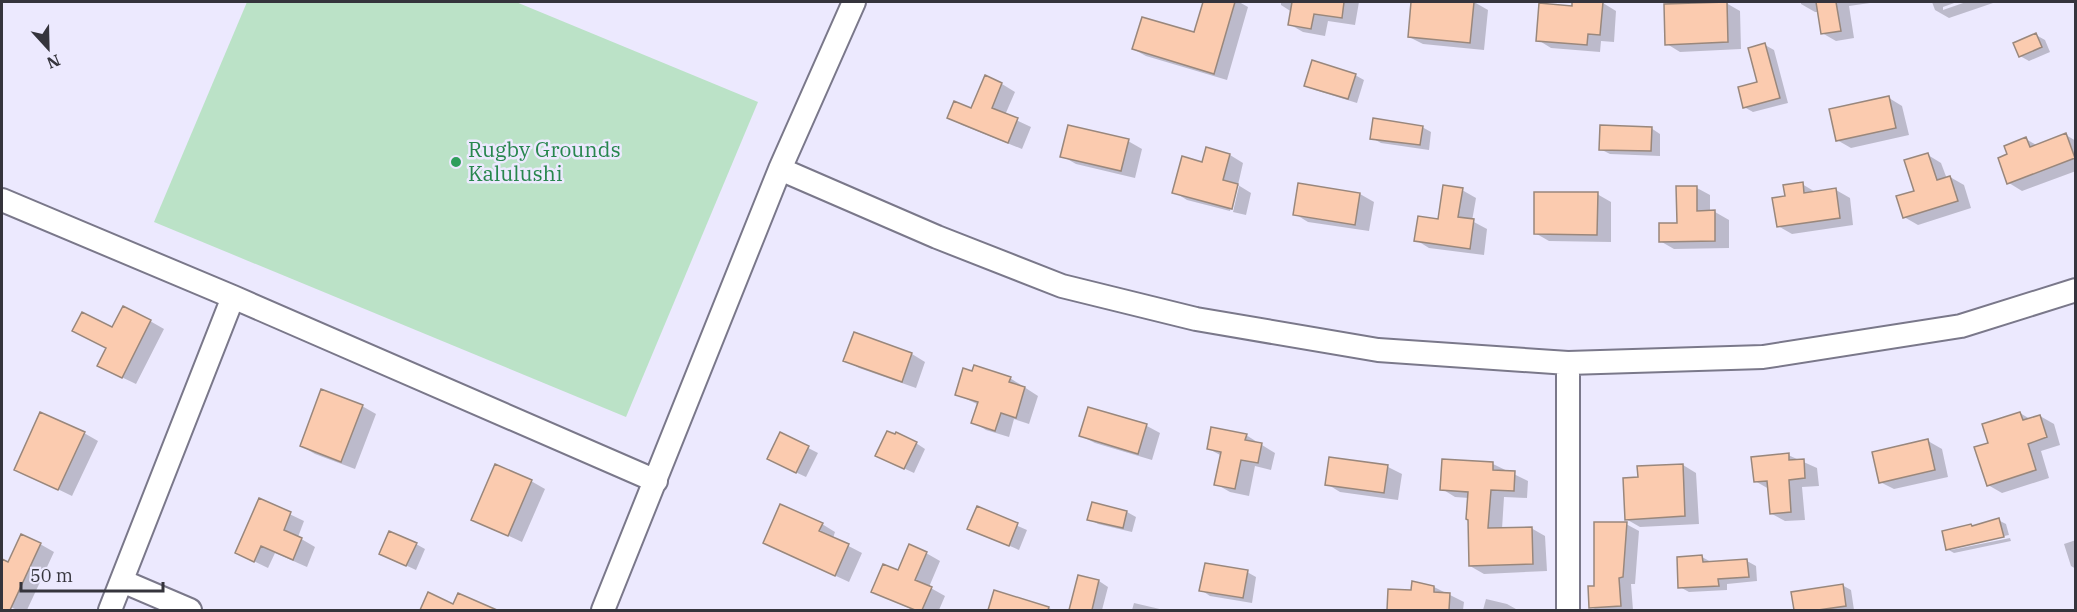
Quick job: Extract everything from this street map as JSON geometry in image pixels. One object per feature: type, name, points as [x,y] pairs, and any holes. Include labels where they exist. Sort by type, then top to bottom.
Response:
[{"type":"street","points":[[603,610],[780,169],[854,2]]},
{"type":"street","points":[[780,169],[937,237],[1062,286],[1196,319],[1378,350],[1568,363],[1763,357],[1961,326],[2076,290]]},
{"type":"street","points":[[2,200],[233,297],[656,481]]},
{"type":"street","points":[[110,610],[233,297]]},
{"type":"street","points":[[1568,363],[1568,610]]},
{"type":"street","points":[[122,581],[190,610]]},
{"type":"green space","name":"Rugby Grounds Kalulushi","points":[[247,2],[516,2],[758,102],[626,417],[154,222]]},
{"type":"building","points":[[1203,2],[1235,2],[1214,74],[1132,49],[1142,17],[1194,32]]},
{"type":"building","points":[[1292,2],[1344,2],[1342,18],[1314,14],[1311,29],[1288,25]]},
{"type":"building","points":[[1411,2],[1474,2],[1470,43],[1408,37]]},
{"type":"building","points":[[1572,2],[1603,2],[1600,35],[1588,34],[1587,45],[1536,41],[1539,3],[1572,6]]},
{"type":"building","points":[[1727,2],[1728,42],[1665,45],[1664,4]]},
{"type":"building","points":[[1816,2],[1836,2],[1841,31],[1821,34]]},
{"type":"building","points":[[2036,33],[2042,47],[2019,57],[2013,43]]},
{"type":"building","points":[[1765,43],[1780,98],[1743,108],[1738,87],[1757,82],[1748,48]]},
{"type":"building","points":[[1312,60],[1356,74],[1348,99],[1304,86]]},
{"type":"building","points":[[985,75],[1002,83],[992,108],[1018,118],[1008,143],[947,118],[954,101],[971,108]]},
{"type":"building","points":[[1889,96],[1896,128],[1836,141],[1829,109]]},
{"type":"building","points":[[1373,118],[1423,126],[1420,145],[1370,139]]},
{"type":"building","points":[[1068,125],[1129,139],[1121,171],[1060,157]]},
{"type":"building","points":[[1600,125],[1652,127],[1651,151],[1599,150]]},
{"type":"building","points":[[2066,133],[2075,158],[2007,184],[1998,158],[2007,154],[2004,146],[2026,137],[2030,147]]},
{"type":"building","points":[[1206,147],[1230,154],[1223,180],[1238,184],[1232,209],[1172,193],[1182,156],[1202,162]]},
{"type":"building","points":[[1928,153],[1937,180],[1950,176],[1958,201],[1903,218],[1896,196],[1914,191],[1904,160]]},
{"type":"building","points":[[1803,182],[1804,193],[1836,188],[1840,218],[1777,227],[1772,198],[1785,196],[1783,185]]},
{"type":"building","points":[[1298,183],[1360,193],[1355,225],[1293,215]]},
{"type":"building","points":[[1443,185],[1463,188],[1458,217],[1474,219],[1470,249],[1414,241],[1418,216],[1438,219]]},
{"type":"building","points":[[1676,186],[1697,186],[1697,211],[1715,210],[1715,241],[1659,242],[1659,223],[1677,223]]},
{"type":"building","points":[[1534,192],[1598,192],[1597,235],[1534,234]]},
{"type":"building","points":[[123,306],[151,320],[122,378],[97,366],[106,348],[72,331],[82,312],[112,327]]},
{"type":"building","points":[[854,332],[912,353],[902,382],[843,361]]},
{"type":"building","points":[[974,365],[1011,377],[1009,382],[1025,387],[1016,418],[1001,413],[995,431],[971,423],[978,402],[955,395],[963,368],[972,371]]},
{"type":"building","points":[[321,389],[363,405],[341,462],[300,446]]},
{"type":"building","points":[[1088,407],[1147,424],[1138,454],[1079,436]]},
{"type":"building","points":[[40,412],[85,432],[58,490],[14,470]]},
{"type":"building","points":[[2020,412],[2023,420],[2040,415],[2047,437],[2028,444],[2036,470],[1987,486],[1974,447],[1988,443],[1982,424]]},
{"type":"building","points":[[1211,427],[1247,434],[1245,440],[1262,443],[1258,463],[1241,460],[1235,489],[1214,485],[1221,452],[1207,449]]},
{"type":"building","points":[[887,431],[895,434],[896,432],[917,442],[904,469],[875,456]]},
{"type":"building","points":[[780,432],[809,446],[796,473],[767,459]]},
{"type":"building","points":[[1928,439],[1935,470],[1879,483],[1872,452]]},
{"type":"building","points":[[1789,453],[1789,460],[1804,459],[1805,478],[1789,480],[1791,512],[1770,514],[1767,481],[1754,482],[1751,457]]},
{"type":"building","points":[[1329,457],[1388,465],[1384,493],[1325,485]]},
{"type":"building","points":[[1442,459],[1493,462],[1493,470],[1515,471],[1514,491],[1491,490],[1488,528],[1532,527],[1533,564],[1469,566],[1468,520],[1466,519],[1468,492],[1440,490]]},
{"type":"building","points":[[495,464],[532,480],[508,536],[471,520]]},
{"type":"building","points":[[1683,464],[1685,516],[1625,520],[1623,478],[1638,477],[1637,466]]},
{"type":"building","points":[[259,498],[291,512],[284,530],[302,538],[293,560],[261,546],[254,562],[235,553]]},
{"type":"building","points":[[1092,502],[1127,511],[1123,528],[1087,520]]},
{"type":"building","points":[[780,504],[823,523],[819,531],[849,544],[835,576],[763,543]]},
{"type":"building","points":[[977,506],[1018,523],[1009,546],[967,529]]},
{"type":"building","points":[[1999,518],[2004,537],[1946,550],[1942,531]]},
{"type":"building","points":[[1594,522],[1627,522],[1623,577],[1619,578],[1621,606],[1589,608],[1588,586],[1594,586]]},
{"type":"building","points":[[389,531],[417,543],[406,566],[379,554]]},
{"type":"building","points":[[21,534],[41,543],[10,610],[2,610],[2,559],[8,562]]},
{"type":"building","points":[[909,544],[927,552],[915,580],[932,587],[922,610],[915,610],[871,592],[883,564],[898,570]]},
{"type":"building","points":[[1702,555],[1703,562],[1747,559],[1749,577],[1718,579],[1719,586],[1678,588],[1677,557]]},
{"type":"building","points":[[1205,563],[1248,570],[1243,598],[1199,591]]},
{"type":"building","points":[[1078,575],[1099,580],[1092,610],[1069,610]]},
{"type":"building","points":[[1412,581],[1434,586],[1434,592],[1450,593],[1449,610],[1387,610],[1388,589],[1411,590]]},
{"type":"building","points":[[1843,584],[1846,606],[1818,610],[1794,610],[1791,592]]},
{"type":"building","points":[[994,590],[1049,607],[1048,610],[988,610]]},
{"type":"building","points":[[428,592],[453,604],[458,593],[497,610],[420,610]]},
{"type":"place","name":"Rugby Grounds Kalulushi","points":[[456,162]]}]
